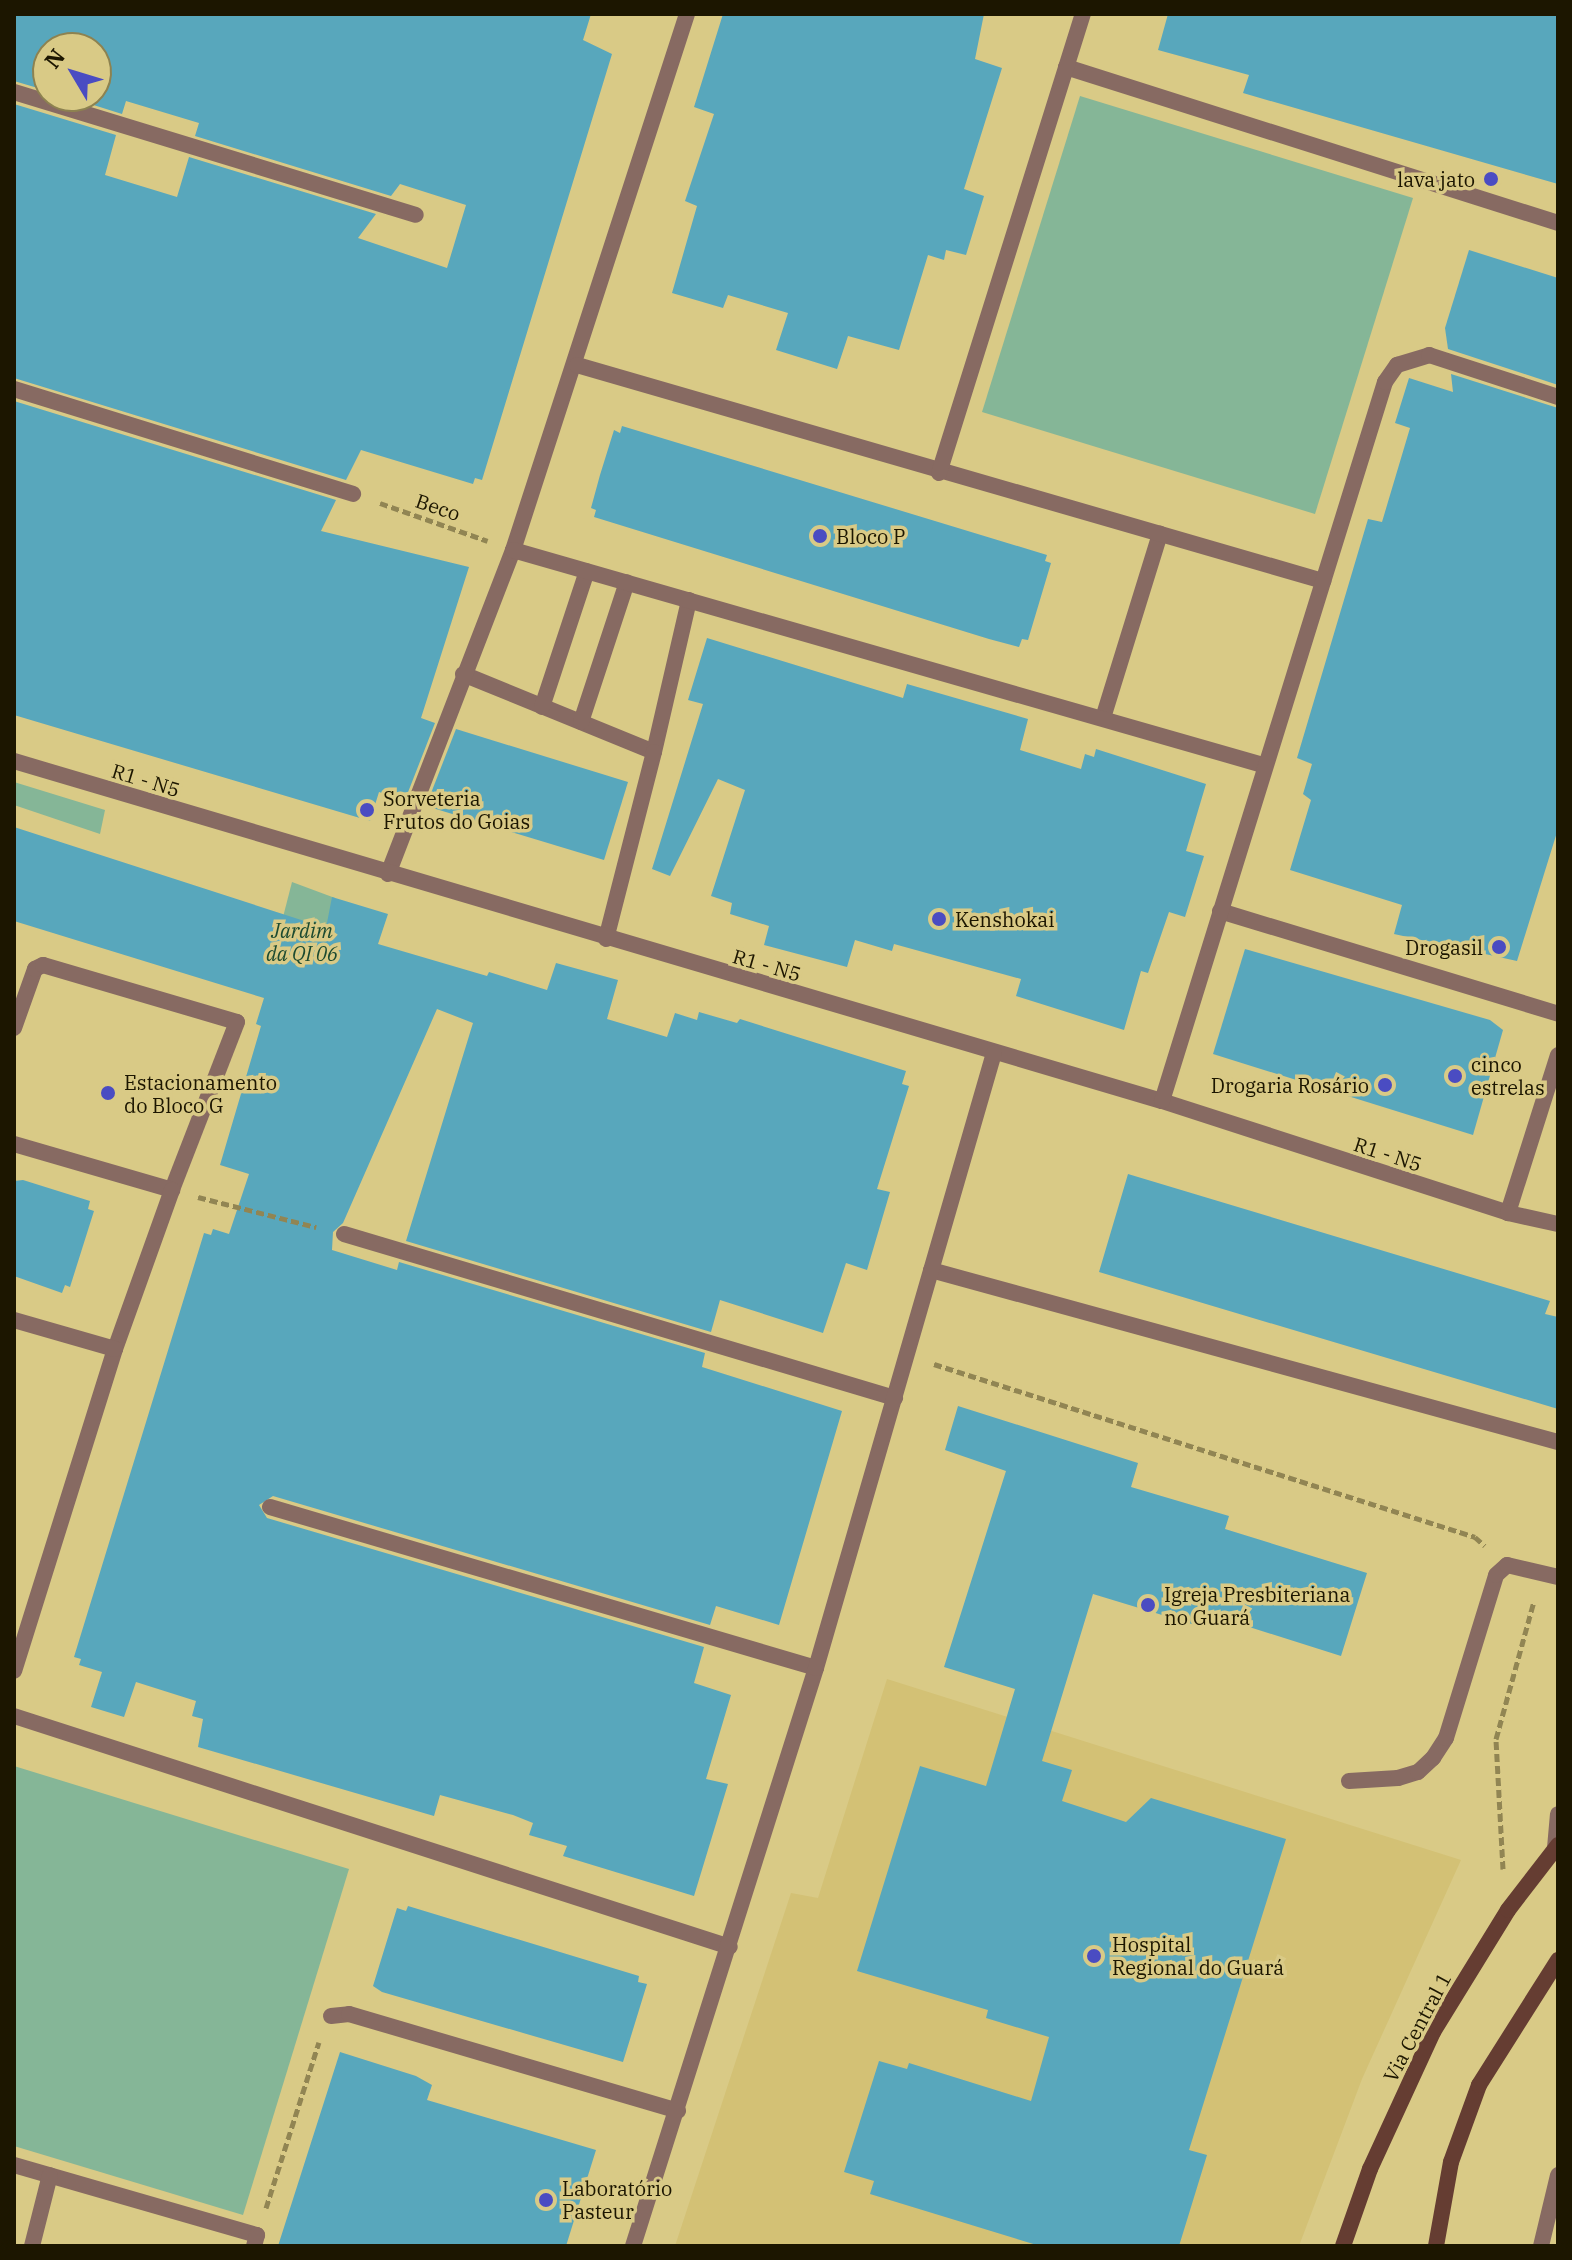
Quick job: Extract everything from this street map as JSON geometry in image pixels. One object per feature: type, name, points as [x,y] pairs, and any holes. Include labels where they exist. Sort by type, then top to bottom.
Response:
[{"type":"street","points":[[388,874],[513,550],[577,365],[687,14]]},
{"type":"street","points":[[939,473],[1083,14]]},
{"type":"street","points":[[1066,67],[1558,223]]},
{"type":"street","points":[[14,92],[416,215]]},
{"type":"street","points":[[1162,1101],[1263,765],[1385,382],[1397,365],[1429,355],[1558,397]]},
{"type":"street","points":[[577,365],[939,473],[1323,581]]},
{"type":"street","points":[[14,389],[353,494]]},
{"type":"street","points":[[1103,718],[1160,534]]},
{"type":"street","points":[[513,550],[1263,765]]},
{"type":"street","points":[[542,707],[587,571]]},
{"type":"street","points":[[581,722],[627,582]]},
{"type":"street","points":[[606,939],[689,600]]},
{"type":"street","points":[[463,674],[654,752]]},
{"type":"street","name":"R1 - N5","points":[[14,761],[606,939],[1162,1101],[1508,1213],[1558,1224]]},
{"type":"street","points":[[1220,911],[1558,1014]]},
{"type":"street","points":[[14,1028],[35,969],[43,965],[237,1022],[115,1349],[14,1671]]},
{"type":"street","points":[[633,2246],[816,1668],[994,1053]]},
{"type":"street","points":[[1508,1213],[1557,1063]]},
{"type":"street","points":[[14,1144],[172,1190]]},
{"type":"street","points":[[344,1234],[895,1398]]},
{"type":"street","points":[[931,1270],[1558,1442]]},
{"type":"street","points":[[14,1320],[115,1349]]},
{"type":"street","points":[[270,1507],[816,1668]]},
{"type":"street","points":[[1349,1781],[1398,1778],[1418,1772],[1433,1758],[1446,1738],[1490,1586],[1507,1565],[1558,1577]]},
{"type":"street","points":[[14,1716],[730,1947]]},
{"type":"street","points":[[1557,1846],[1558,1814]]},
{"type":"street","name":"Via Central 1","points":[[1343,2246],[1370,2169],[1433,2032],[1508,1910],[1557,1846]]},
{"type":"street","points":[[1436,2246],[1451,2162],[1479,2085],[1558,1960]]},
{"type":"street","points":[[331,2016],[349,2014],[678,2111]]},
{"type":"street","points":[[14,2165],[256,2241]]},
{"type":"street","points":[[32,2246],[50,2175]]},
{"type":"street","points":[[1541,2246],[1558,2175]]},
{"type":"path","name":"Beco","points":[[353,494],[513,550]]},
{"type":"path","points":[[172,1190],[344,1234]]},
{"type":"path","points":[[907,1355],[1475,1537],[1507,1565]]},
{"type":"path","points":[[1503,1875],[1496,1739],[1541,1573]]},
{"type":"path","points":[[256,2241],[331,2016]]},
{"type":"shaded area","name":"Hospital Regional do Guará","points":[[887,1679],[1461,1860],[1362,2079],[1299,2246],[675,2246],[791,1893],[818,1898]]},
{"type":"green space","points":[[1080,96],[1413,198],[1315,514],[982,412]]},
{"type":"green space","points":[[14,782],[105,810],[100,834],[14,805]]},
{"type":"green space","name":"Jardim da QI 06","points":[[292,882],[335,898],[323,971],[272,960]]},
{"type":"green space","points":[[14,1766],[349,1869],[243,2215],[14,2146]]},
{"type":"building","points":[[14,14],[591,14],[583,40],[612,54],[482,480],[475,478],[473,484],[361,450],[346,480],[14,378],[14,104],[32,112],[116,135],[105,175],[177,197],[189,157],[376,214],[358,238],[447,268],[466,205],[400,184],[391,196],[195,136],[199,123],[126,101],[122,114],[112,111],[112,32],[32,32],[32,86],[14,81]]},
{"type":"building","points":[[723,14],[984,14],[975,59],[1002,68],[964,189],[984,196],[966,255],[946,250],[944,260],[928,255],[899,350],[848,336],[837,369],[776,350],[788,313],[728,295],[723,308],[672,293],[697,206],[685,201],[714,114],[694,107]]},
{"type":"building","points":[[1168,14],[1558,14],[1558,184],[1243,93],[1249,75],[1158,50]]},
{"type":"building","points":[[1469,250],[1558,278],[1558,385],[1448,349],[1445,328]]},
{"type":"building","points":[[1451,374],[1558,408],[1558,829],[1517,961],[1394,934],[1402,905],[1290,870],[1311,800],[1303,794],[1312,764],[1297,758],[1368,519],[1382,522],[1410,428],[1395,423],[1409,378],[1453,392]]},
{"type":"building","points":[[14,401],[336,500],[321,531],[469,567],[421,718],[435,723],[405,800],[379,792],[370,821],[14,715]]},
{"type":"building","name":"Bloco P","points":[[622,426],[1047,555],[1045,561],[1051,563],[1028,640],[1022,639],[1019,647],[989,639],[594,517],[596,510],[591,508],[600,475],[614,430],[620,433]]},
{"type":"building","points":[[707,638],[903,698],[907,684],[1028,719],[1020,750],[1081,769],[1085,754],[1094,757],[1096,749],[1206,784],[1186,851],[1204,856],[1185,917],[1169,912],[1148,973],[1141,971],[1124,1030],[1016,996],[1021,979],[894,944],[892,951],[855,940],[847,967],[764,945],[769,926],[730,914],[732,903],[711,896],[745,790],[718,779],[670,876],[652,869],[703,704],[688,700]]},
{"type":"building","points":[[456,729],[628,782],[604,860],[426,806]]},
{"type":"building","points":[[14,827],[326,928],[332,897],[388,914],[378,944],[487,976],[489,972],[547,990],[556,963],[618,980],[607,1019],[667,1037],[675,1013],[697,1020],[699,1012],[737,1023],[740,1019],[906,1071],[902,1084],[909,1086],[877,1189],[890,1192],[867,1270],[846,1263],[823,1333],[720,1300],[711,1332],[406,1241],[473,1023],[437,1009],[343,1223],[333,1232],[332,1250],[397,1270],[399,1262],[705,1353],[702,1367],[842,1411],[779,1625],[716,1606],[710,1625],[273,1496],[259,1505],[267,1518],[704,1647],[694,1683],[731,1695],[706,1779],[728,1784],[694,1896],[563,1856],[567,1846],[529,1835],[533,1823],[513,1815],[440,1795],[434,1816],[198,1747],[203,1719],[192,1716],[196,1701],[136,1682],[124,1717],[91,1707],[102,1672],[79,1665],[81,1659],[74,1657],[204,1233],[211,1235],[213,1229],[229,1234],[249,1174],[220,1165],[261,1026],[256,1024],[264,998],[14,921]]},
{"type":"building","points":[[1245,949],[1490,1020],[1503,1030],[1473,1135],[1213,1054]]},
{"type":"building","points":[[1128,1174],[1550,1301],[1545,1314],[1558,1317],[1558,1409],[1099,1272]]},
{"type":"building","points":[[23,1180],[90,1201],[88,1209],[94,1211],[70,1287],[65,1285],[62,1293],[14,1276],[14,1181]]},
{"type":"building","points":[[958,1406],[1138,1463],[1131,1487],[1229,1516],[1225,1529],[1367,1573],[1341,1656],[1199,1611],[1195,1625],[1093,1594],[1042,1761],[1072,1770],[1062,1801],[1126,1822],[1151,1798],[1286,1839],[1189,2150],[1207,2155],[1179,2246],[1040,2246],[870,2194],[874,2181],[844,2172],[879,2061],[907,2069],[909,2063],[1031,2101],[1049,2037],[986,2018],[988,2010],[857,1971],[920,1766],[986,1786],[1015,1689],[944,1667],[1006,1471],[945,1450]]},
{"type":"building","points":[[408,1906],[639,1976],[638,1982],[647,1984],[623,2062],[382,1992],[373,1986],[397,1908],[406,1911]]},
{"type":"building","points":[[340,2052],[416,2076],[432,2085],[427,2100],[596,2150],[566,2246],[278,2246]]},
{"type":"place","name":"lava jato","points":[[1491,179]]},
{"type":"place","name":"Bloco P","points":[[820,536]]},
{"type":"place","name":"Sorveteria Frutos do Goias","points":[[367,810]]},
{"type":"place","name":"Kenshokai","points":[[939,919]]},
{"type":"place","name":"Drogasil","points":[[1499,947]]},
{"type":"place","name":"cinco estrelas","points":[[1455,1076]]},
{"type":"place","name":"Drogaria Rosário","points":[[1385,1085]]},
{"type":"place","name":"Estacionamento do Bloco G","points":[[108,1093]]},
{"type":"place","name":"Igreja Presbiteriana no Guará","points":[[1148,1605]]},
{"type":"place","name":"Hospital Regional do Guará","points":[[1094,1956]]},
{"type":"place","name":"Laboratório Pasteur","points":[[546,2200]]}]
